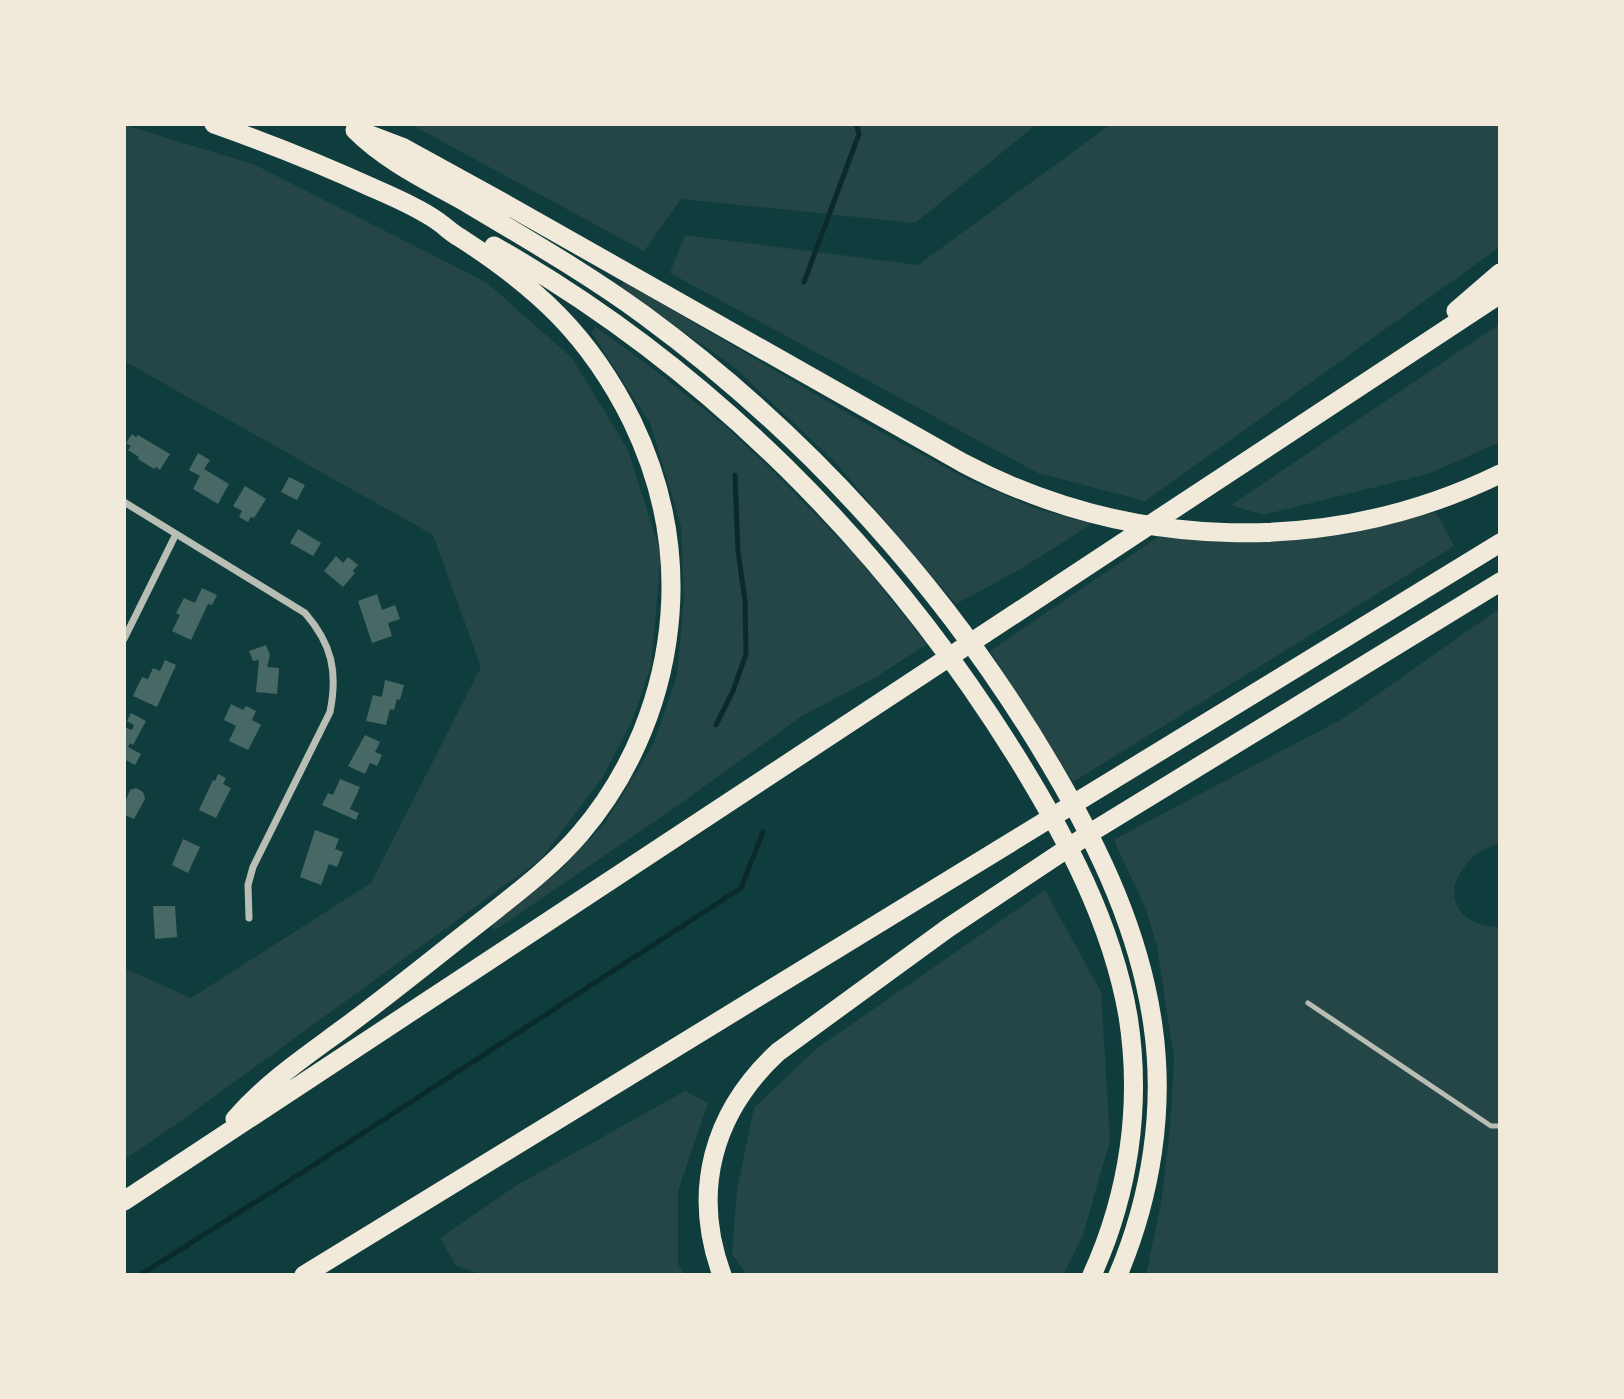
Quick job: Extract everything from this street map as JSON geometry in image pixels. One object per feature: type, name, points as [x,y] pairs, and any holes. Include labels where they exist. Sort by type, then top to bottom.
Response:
[{"type":"highway","points":[[214,124],[331,169],[436,220],[466,230],[553,282],[708,396],[751,434],[810,491],[882,570],[921,618],[975,693],[1022,766],[1068,847],[1093,902],[1115,963],[1127,1014],[1132,1052],[1133,1100],[1129,1153],[1120,1196],[1092,1275]]},
{"type":"highway","points":[[350,127],[415,154],[981,473],[1035,496],[1104,517],[1205,533],[1284,533],[1360,522],[1436,502],[1500,474]]},
{"type":"highway","points":[[350,127],[390,160],[532,241],[593,280],[700,358],[756,407],[865,514],[942,605],[994,675],[1040,746],[1079,814],[1114,889],[1133,940],[1147,991],[1157,1073],[1156,1123],[1150,1171],[1136,1225],[1118,1275]]},
{"type":"highway","points":[[222,1136],[248,1104],[276,1078],[433,960],[564,852],[593,818],[619,779],[640,738],[660,677],[671,609],[670,548],[657,485],[628,414],[593,355],[555,311],[512,272],[436,220]]},
{"type":"highway","points":[[1424,343],[1500,273]]},
{"type":"highway","points":[[124,1201],[1500,293]]},
{"type":"highway","points":[[304,1275],[1500,543]]},
{"type":"highway","points":[[722,1275],[709,1220],[708,1187],[712,1160],[736,1101],[754,1076],[772,1058],[864,988],[1028,873],[1500,582]]},
{"type":"street","points":[[124,502],[306,612],[320,629],[329,649],[334,692],[330,712],[253,867],[248,885],[249,918]]},
{"type":"street","points":[[124,639],[176,534]]},
{"type":"lane","points":[[1308,1003],[1491,1126],[1500,1126]]},
{"type":"shaded area","points":[[410,124],[1037,124],[915,223],[681,199],[644,251]]},
{"type":"shaded area","points":[[1111,124],[1500,124],[1500,247],[1145,501],[1038,473],[670,273],[685,235],[918,265]]},
{"type":"shaded area","points":[[124,125],[253,164],[486,282],[572,358],[628,450],[661,554],[651,667],[631,723],[602,778],[541,859],[124,1160],[124,968],[191,998],[371,883],[481,667],[433,535],[124,361]]},
{"type":"shaded area","points":[[623,281],[861,421],[967,479],[1037,509],[1092,524],[1019,570],[956,604],[835,462],[734,367],[620,287]]},
{"type":"shaded area","points":[[1500,324],[1500,442],[1428,474],[1263,515],[1231,505]]},
{"type":"shaded area","points":[[596,327],[725,426],[775,473],[856,556],[927,644],[876,677],[802,716],[673,809],[495,930],[491,925],[559,871],[605,823],[654,743],[677,675],[684,598],[681,526],[650,423],[591,332]]},
{"type":"shaded area","points":[[1436,512],[1454,546],[1073,782],[990,651],[1158,537],[1228,542],[1284,541],[1345,535]]},
{"type":"shaded area","points":[[1500,608],[1500,843],[1470,860],[1455,884],[1454,895],[1463,914],[1472,921],[1500,927],[1500,1275],[1146,1275],[1161,1204],[1170,1130],[1174,1058],[1157,947],[1146,909],[1115,839],[1344,718]]},
{"type":"shaded area","points":[[1045,890],[1101,992],[1110,1140],[1083,1235],[1063,1275],[747,1275],[732,1254],[737,1190],[754,1108],[816,1049]]},
{"type":"shaded area","points":[[685,1091],[708,1103],[678,1191],[678,1264],[685,1275],[485,1275],[456,1266],[440,1238],[517,1185]]},
{"type":"building","points":[[132,434],[170,454],[160,470],[138,459],[139,457],[128,450],[131,446],[126,443]]},
{"type":"building","points":[[198,453],[210,460],[204,469],[229,484],[218,504],[193,489],[200,476],[189,470]]},
{"type":"building","points":[[289,477],[305,485],[297,500],[281,492]]},
{"type":"building","points":[[245,486],[266,499],[254,518],[251,517],[248,522],[239,517],[242,511],[233,506]]},
{"type":"building","points":[[298,529],[321,543],[313,556],[290,543]]},
{"type":"building","points":[[336,556],[343,563],[348,557],[358,565],[343,587],[324,571]]},
{"type":"building","points":[[202,588],[217,595],[212,605],[208,604],[191,640],[172,631],[180,615],[176,613],[184,598],[195,603]]},
{"type":"building","points":[[377,594],[382,610],[395,605],[400,619],[388,623],[392,636],[372,643],[358,601]]},
{"type":"building","points":[[266,645],[270,655],[267,667],[279,668],[277,694],[256,692],[259,660],[253,661],[249,651]]},
{"type":"building","points":[[165,660],[176,665],[157,707],[133,696],[142,677],[148,679],[153,668],[160,671]]},
{"type":"building","points":[[385,680],[404,685],[400,700],[397,699],[394,710],[390,709],[386,725],[366,721],[373,695],[382,697]]},
{"type":"building","points":[[231,704],[243,710],[246,706],[256,711],[252,720],[261,725],[248,750],[229,741],[236,726],[224,720]]},
{"type":"building","points":[[131,713],[146,721],[133,745],[130,743],[128,747],[141,754],[135,765],[124,759],[124,727],[132,730],[134,725],[127,721]]},
{"type":"building","points":[[365,735],[380,742],[375,752],[382,755],[377,766],[370,763],[365,774],[348,766]]},
{"type":"building","points":[[218,774],[226,778],[223,784],[231,788],[216,818],[199,810]]},
{"type":"building","points":[[340,779],[360,787],[350,809],[359,813],[356,820],[322,805],[328,793],[333,795]]},
{"type":"building","points":[[136,788],[143,792],[145,799],[134,819],[124,815],[124,805],[130,790]]},
{"type":"building","points":[[315,830],[339,839],[335,849],[343,852],[337,867],[329,864],[321,885],[300,877]]},
{"type":"building","points":[[183,839],[200,847],[188,873],[172,865]]},
{"type":"building","points":[[153,906],[175,906],[177,937],[155,939]]},
{"type":"waterway","points":[[804,282],[859,134],[856,124]]},
{"type":"waterway","points":[[716,725],[733,691],[746,654],[745,601],[738,551],[735,475]]},
{"type":"waterway","points":[[140,1275],[741,888],[763,832]]}]
